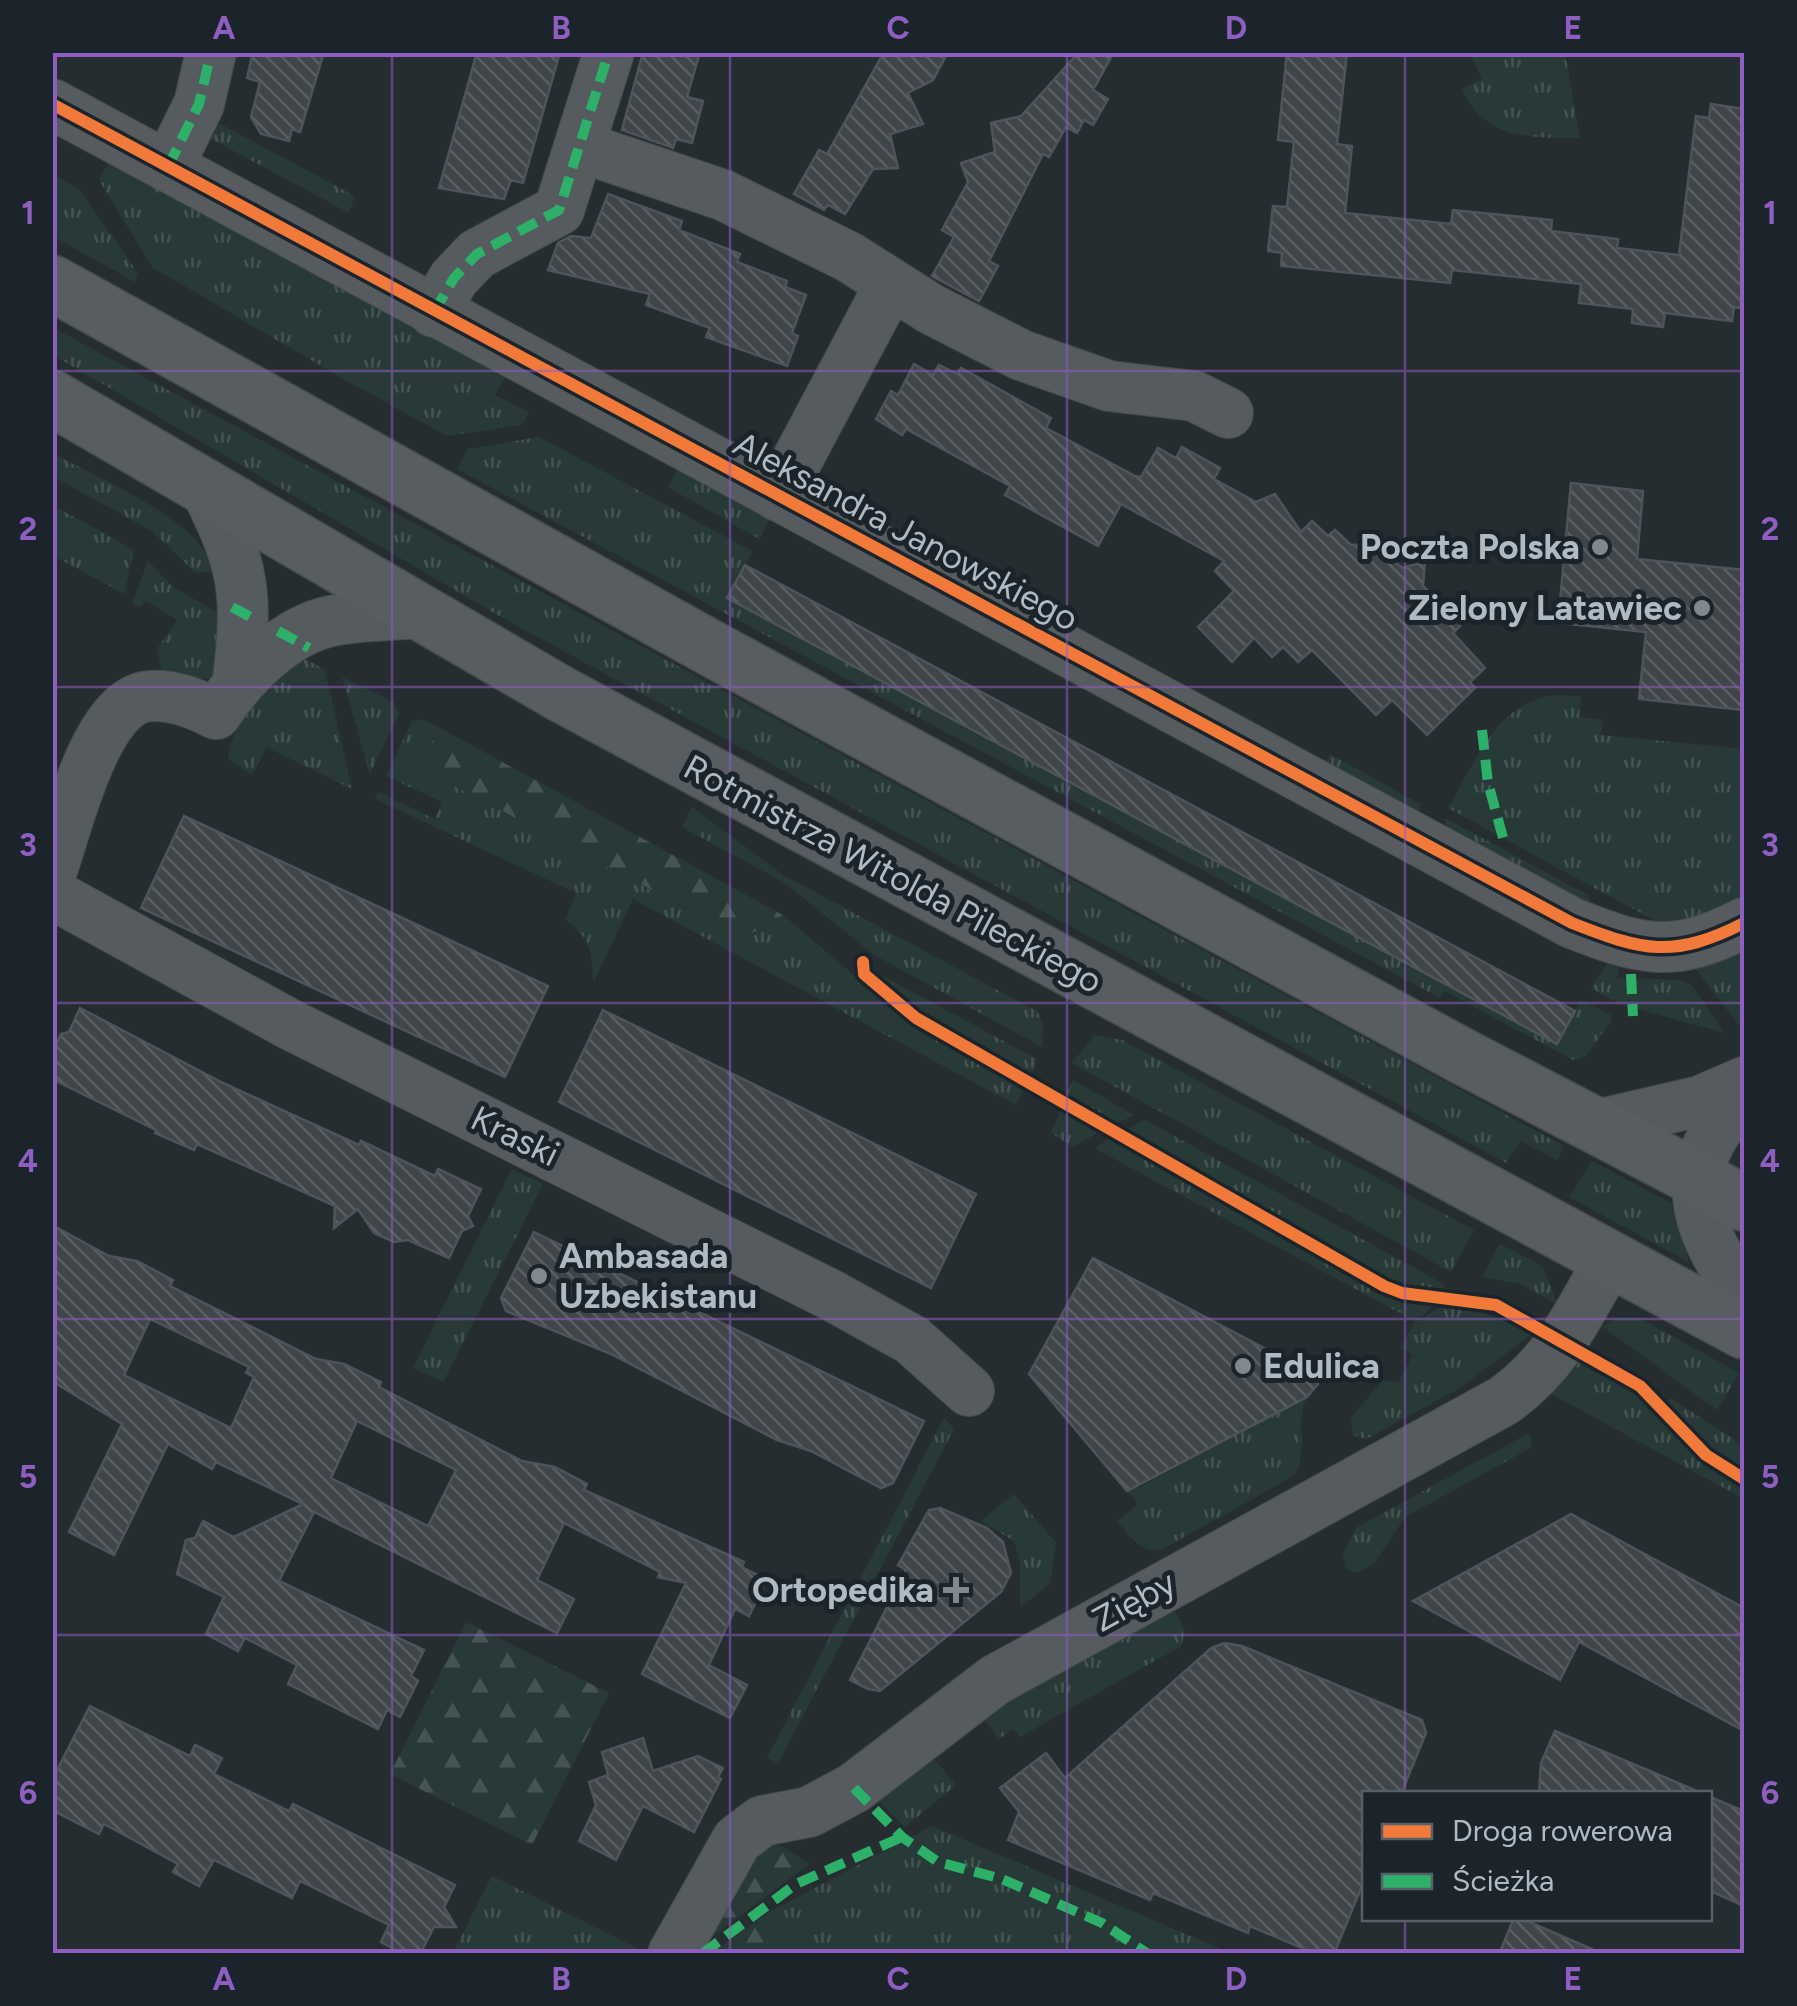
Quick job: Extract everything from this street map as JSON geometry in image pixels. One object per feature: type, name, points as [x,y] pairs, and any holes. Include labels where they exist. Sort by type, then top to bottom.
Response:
[{"type":"main road","points":[[52,282],[404,481],[1592,1126],[1744,1203]]},
{"type":"main road","name":"Rotmistrza Witolda Pileckiego","points":[[52,398],[418,613],[758,802],[1744,1331]]},
{"type":"street","points":[[168,167],[198,104],[211,52]]},
{"type":"street","points":[[434,312],[454,278],[477,254],[559,210],[609,52]]},
{"type":"street","name":"Aleksandra Janowskiego","points":[[52,104],[1572,924],[1636,948],[1653,948],[1695,944],[1744,923]]},
{"type":"street","points":[[581,147],[700,185],[850,257],[890,286],[1022,354],[1109,386],[1194,396],[1228,413]]},
{"type":"street","points":[[778,496],[890,286]]},
{"type":"street","points":[[205,488],[242,574],[246,614],[238,680]]},
{"type":"street","points":[[52,870],[98,744],[129,703],[155,696],[216,714],[238,680],[309,628],[330,621],[418,613]]},
{"type":"street","name":"Kraski","points":[[52,894],[290,1025],[832,1296],[924,1348],[969,1390]]},
{"type":"street","points":[[1592,1126],[1700,1101],[1744,1082]]},
{"type":"street","points":[[1744,1099],[1714,1130],[1696,1179],[1698,1208],[1708,1236],[1744,1296]]},
{"type":"street","name":"Zięby","points":[[673,1954],[737,1840],[750,1830],[788,1813],[809,1812],[854,1788],[995,1680],[1503,1401],[1525,1386],[1563,1343],[1609,1260]]},
{"type":"green space","points":[[1470,53],[1565,53],[1580,138],[1527,136],[1482,118],[1462,89],[1482,79]]},
{"type":"green space","points":[[211,119],[355,196],[349,213],[206,136]]},
{"type":"green space","points":[[111,159],[507,373],[495,395],[529,412],[522,425],[447,436],[152,267],[99,180]]},
{"type":"green space","points":[[53,174],[79,189],[138,273],[135,282],[53,236]]},
{"type":"green space","points":[[52,327],[1564,1146],[1557,1160],[1520,1141],[1506,1163],[501,617],[53,355]]},
{"type":"green space","points":[[539,437],[752,551],[727,599],[1556,1043],[1581,1000],[1610,1014],[1612,1020],[1586,1056],[1573,1060],[1445,991],[1440,998],[457,469],[468,449]]},
{"type":"green space","points":[[52,453],[171,519],[207,555],[214,573],[195,572],[153,532],[53,476]]},
{"type":"green space","points":[[680,465],[771,516],[759,539],[668,487]]},
{"type":"green space","points":[[52,505],[134,550],[124,594],[56,557]]},
{"type":"green space","points":[[148,561],[173,587],[230,620],[219,667],[208,678],[162,672],[157,649],[177,620],[146,601],[140,607],[132,604]]},
{"type":"green space","points":[[297,654],[325,670],[352,789],[266,747],[252,775],[228,759],[244,715]]},
{"type":"green space","points":[[342,677],[395,703],[399,714],[370,774]]},
{"type":"green space","points":[[1560,695],[1581,697],[1579,717],[1603,720],[1601,735],[1744,749],[1744,899],[1696,922],[1659,923],[1448,808],[1479,752],[1505,720],[1520,707]]},
{"type":"green space","points":[[422,719],[440,728],[418,767],[742,938],[783,915],[896,1011],[1025,1088],[1016,1105],[633,899],[593,983],[588,947],[565,920],[576,893],[375,799],[378,792],[435,819],[442,802],[386,776],[412,721]]},
{"type":"green space","points":[[440,728],[783,915],[743,938],[417,766]]},
{"type":"green space","points":[[1330,754],[1422,805],[1417,813],[1324,765]]},
{"type":"green space","points":[[692,807],[783,875],[1038,1012],[1043,1027],[1042,1047],[873,954],[785,883],[682,827]]},
{"type":"green space","points":[[1445,818],[1588,895],[1594,912],[1446,832]]},
{"type":"green space","points":[[1744,950],[1744,1020],[1738,1024],[1694,967]]},
{"type":"green space","points":[[1607,964],[1619,965],[1617,978],[1682,980],[1692,986],[1725,1033],[1620,1004],[1591,988]]},
{"type":"green space","points":[[883,976],[1037,1059],[1031,1077],[933,1021],[878,977]]},
{"type":"green space","points":[[1095,1035],[1122,1040],[1474,1230],[1451,1272],[1072,1063]]},
{"type":"green space","points":[[1073,1080],[1134,1115],[1114,1125],[1065,1098]]},
{"type":"green space","points":[[1061,1109],[1101,1131],[1073,1147],[1051,1133]]},
{"type":"green space","points":[[1145,1120],[1444,1284],[1445,1290],[1410,1287],[1384,1278],[1123,1131]]},
{"type":"green space","points":[[1110,1136],[1377,1289],[1404,1299],[1436,1302],[1417,1322],[1446,1303],[1466,1305],[1532,1334],[1458,1389],[1366,1439],[1353,1435],[1351,1418],[1383,1380],[1398,1382],[1413,1355],[1401,1348],[1415,1321],[1096,1149]]},
{"type":"green space","points":[[1592,1161],[1671,1203],[1689,1262],[1569,1197]]},
{"type":"green space","points":[[512,1169],[543,1184],[443,1382],[413,1368]]},
{"type":"green space","points":[[1500,1244],[1543,1266],[1557,1304],[1520,1284],[1482,1277]]},
{"type":"green space","points":[[1617,1318],[1639,1318],[1739,1373],[1717,1410],[1602,1326]]},
{"type":"green space","points":[[1573,1357],[1647,1399],[1710,1466],[1744,1485],[1744,1499],[1546,1391]]},
{"type":"green space","points":[[1307,1397],[1301,1456],[1295,1475],[1163,1549],[1142,1547],[1117,1521],[1138,1504],[1123,1486],[1140,1487]]},
{"type":"green space","points":[[1672,1399],[1744,1446],[1744,1471],[1716,1456],[1666,1401]]},
{"type":"green space","points":[[944,1418],[954,1429],[778,1763],[767,1758]]},
{"type":"green space","points":[[1529,1433],[1532,1447],[1405,1517],[1375,1562],[1357,1573],[1346,1569],[1343,1554],[1356,1528]]},
{"type":"green space","points":[[1014,1494],[1056,1543],[1050,1583],[1020,1608],[1020,1563],[1014,1541],[981,1521]]},
{"type":"green space","points":[[1172,1606],[1185,1631],[1181,1646],[1020,1737],[1013,1729],[999,1739],[982,1716]]},
{"type":"green space","points":[[466,1622],[609,1693],[532,1845],[390,1774]]},
{"type":"green space","points":[[930,1754],[956,1785],[905,1827],[876,1798]]},
{"type":"green space","points":[[932,1826],[1230,1953],[785,1953],[788,1948],[771,1911]]},
{"type":"green space","points":[[763,1843],[784,1847],[809,1864],[691,1953]]},
{"type":"green space","points":[[492,1876],[647,1953],[453,1953]]},
{"type":"green space","points":[[771,1911],[789,1949],[785,1953],[712,1953]]},
{"type":"building","points":[[253,52],[324,52],[300,132],[292,129],[289,141],[261,134],[251,117],[260,82],[247,78]]},
{"type":"building","points":[[477,52],[560,52],[523,183],[511,180],[504,199],[439,188]]},
{"type":"building","points":[[643,52],[700,52],[687,97],[703,101],[692,143],[676,139],[673,148],[622,130]]},
{"type":"building","points":[[884,52],[948,52],[933,80],[908,93],[923,124],[890,134],[898,168],[873,169],[845,214],[828,205],[824,210],[794,194],[819,150],[827,154]]},
{"type":"building","points":[[1079,52],[1114,52],[1093,90],[1108,99],[1093,125],[1084,120],[1077,133],[1066,127],[1049,157],[1043,154],[989,261],[998,266],[979,301],[932,276],[954,237],[942,230],[968,182],[961,163],[995,152],[991,123],[1021,116]]},
{"type":"building","points":[[1287,52],[1347,52],[1337,144],[1352,146],[1345,213],[1451,224],[1453,210],[1552,220],[1551,231],[1618,239],[1617,248],[1679,255],[1696,116],[1709,118],[1711,104],[1744,109],[1744,214],[1739,262],[1744,262],[1744,309],[1734,307],[1732,321],[1665,313],[1663,327],[1632,323],[1633,309],[1579,303],[1581,284],[1452,270],[1450,283],[1281,266],[1282,253],[1268,251],[1273,206],[1287,207],[1294,142],[1278,140]]},
{"type":"building","points":[[608,194],[682,221],[679,230],[740,254],[737,262],[787,281],[785,287],[806,295],[792,333],[798,336],[787,366],[706,337],[710,328],[646,305],[650,294],[548,270],[558,243],[571,236],[591,238]]},
{"type":"building","points":[[914,364],[933,375],[939,365],[957,374],[961,368],[1051,418],[1046,428],[1135,476],[1141,477],[1158,448],[1176,458],[1182,447],[1220,468],[1214,479],[1256,502],[1275,494],[1301,532],[1312,521],[1328,536],[1335,530],[1351,545],[1369,544],[1403,568],[1425,561],[1423,586],[1462,624],[1453,633],[1485,668],[1470,682],[1475,688],[1427,735],[1392,700],[1376,715],[1312,650],[1298,662],[1283,647],[1272,657],[1254,638],[1232,662],[1198,627],[1234,591],[1215,571],[1224,561],[1121,504],[1098,546],[1005,495],[1010,486],[906,429],[902,435],[876,419],[891,391],[898,395]]},
{"type":"building","points":[[1571,483],[1643,491],[1637,559],[1744,570],[1744,710],[1639,699],[1646,632],[1558,623]]},
{"type":"building","points":[[745,565],[1575,1011],[1557,1044],[727,598]]},
{"type":"building","points":[[184,816],[548,986],[505,1077],[141,908]]},
{"type":"building","points":[[80,1008],[223,1083],[359,1145],[361,1141],[435,1176],[438,1169],[481,1189],[468,1216],[473,1226],[462,1231],[449,1258],[408,1240],[394,1242],[374,1233],[358,1209],[334,1228],[335,1206],[197,1144],[194,1150],[155,1133],[156,1130],[52,1079],[55,1047],[61,1034],[69,1032]]},
{"type":"building","points":[[603,1010],[976,1194],[931,1288],[559,1102]]},
{"type":"building","points":[[52,1225],[109,1256],[137,1261],[173,1280],[170,1286],[316,1359],[344,1364],[381,1382],[379,1387],[522,1461],[555,1467],[587,1484],[584,1490],[744,1562],[742,1567],[767,1580],[749,1616],[735,1609],[709,1665],[747,1685],[730,1718],[642,1674],[686,1583],[658,1577],[660,1572],[564,1523],[537,1580],[574,1599],[557,1633],[314,1512],[279,1581],[424,1650],[411,1676],[418,1681],[400,1717],[387,1710],[378,1729],[288,1684],[297,1665],[245,1638],[238,1651],[206,1634],[224,1597],[177,1574],[186,1540],[195,1538],[203,1521],[234,1537],[303,1504],[216,1462],[212,1469],[168,1444],[114,1555],[69,1532],[122,1424],[52,1381]],"holes":[[[150,1319],[249,1367],[246,1373],[254,1377],[231,1428],[124,1375]],[[357,1421],[456,1470],[428,1526],[331,1478]]]},
{"type":"building","points":[[534,1232],[924,1421],[893,1483],[881,1488],[811,1451],[777,1440],[611,1354],[506,1311],[501,1298]]},
{"type":"building","points":[[1093,1258],[1306,1370],[1318,1384],[1307,1397],[1127,1491],[1029,1374]]},
{"type":"building","points":[[940,1508],[987,1528],[1003,1542],[1011,1573],[1001,1592],[880,1691],[868,1689],[850,1680],[906,1570],[898,1565],[929,1510]]},
{"type":"building","points":[[1571,1514],[1744,1608],[1744,1731],[1579,1642],[1560,1680],[1413,1601]]},
{"type":"building","points":[[1224,1643],[1242,1646],[1422,1720],[1426,1733],[1402,1791],[1362,1791],[1362,1886],[1334,1954],[1316,1954],[1250,1926],[1248,1933],[1153,1893],[1150,1900],[1008,1840],[1019,1812],[1000,1788],[1046,1753],[1065,1778],[1211,1648]]},
{"type":"building","points":[[90,1706],[190,1756],[195,1745],[222,1758],[214,1774],[289,1811],[293,1804],[455,1885],[444,1907],[456,1927],[434,1927],[420,1954],[403,1954],[381,1942],[389,1925],[300,1881],[292,1898],[214,1860],[199,1886],[173,1872],[178,1864],[104,1824],[99,1834],[52,1810],[52,1780]]},
{"type":"building","points":[[1555,1731],[1697,1791],[1539,1791],[1541,1763]]},
{"type":"building","points":[[643,1738],[653,1771],[698,1756],[723,1768],[718,1777],[721,1779],[694,1832],[643,1806],[616,1860],[579,1841],[596,1805],[589,1782],[608,1775],[602,1752]]},
{"type":"building","points":[[1712,1798],[1744,1811],[1744,1906],[1712,1892]]},
{"type":"building","points":[[1513,1921],[1527,1921],[1603,1954],[1499,1954]]},
{"type":"marked path","points":[[168,167],[199,104],[211,52]]},
{"type":"marked path","points":[[434,312],[454,278],[477,254],[559,210],[609,52]]},
{"type":"marked path","points":[[232,607],[258,621]]},
{"type":"marked path","points":[[278,631],[309,648]]},
{"type":"marked path","points":[[1482,730],[1488,783],[1505,845]]},
{"type":"marked path","points":[[1631,974],[1633,1016]]},
{"type":"marked path","points":[[854,1788],[902,1837],[938,1862],[1002,1879],[1102,1923],[1148,1954]]},
{"type":"marked path","points":[[702,1954],[796,1884],[902,1837]]},
{"type":"cycle path","points":[[52,104],[1572,923],[1619,940],[1658,947],[1697,942],[1744,923]]},
{"type":"cycle path","points":[[863,962],[864,974],[916,1018],[1384,1286],[1402,1293],[1496,1305],[1640,1386],[1706,1455],[1744,1479]]},
{"type":"place","name":"Poczta Polska","points":[[1600,547]]},
{"type":"place","name":"Zielony Latawiec","points":[[1702,608]]},
{"type":"place","name":"Ambasada Uzbekistanu","points":[[539,1276]]},
{"type":"place","name":"Edulica","points":[[1243,1366]]},
{"type":"place","name":"Ortopedika","points":[[956,1590]]}]
